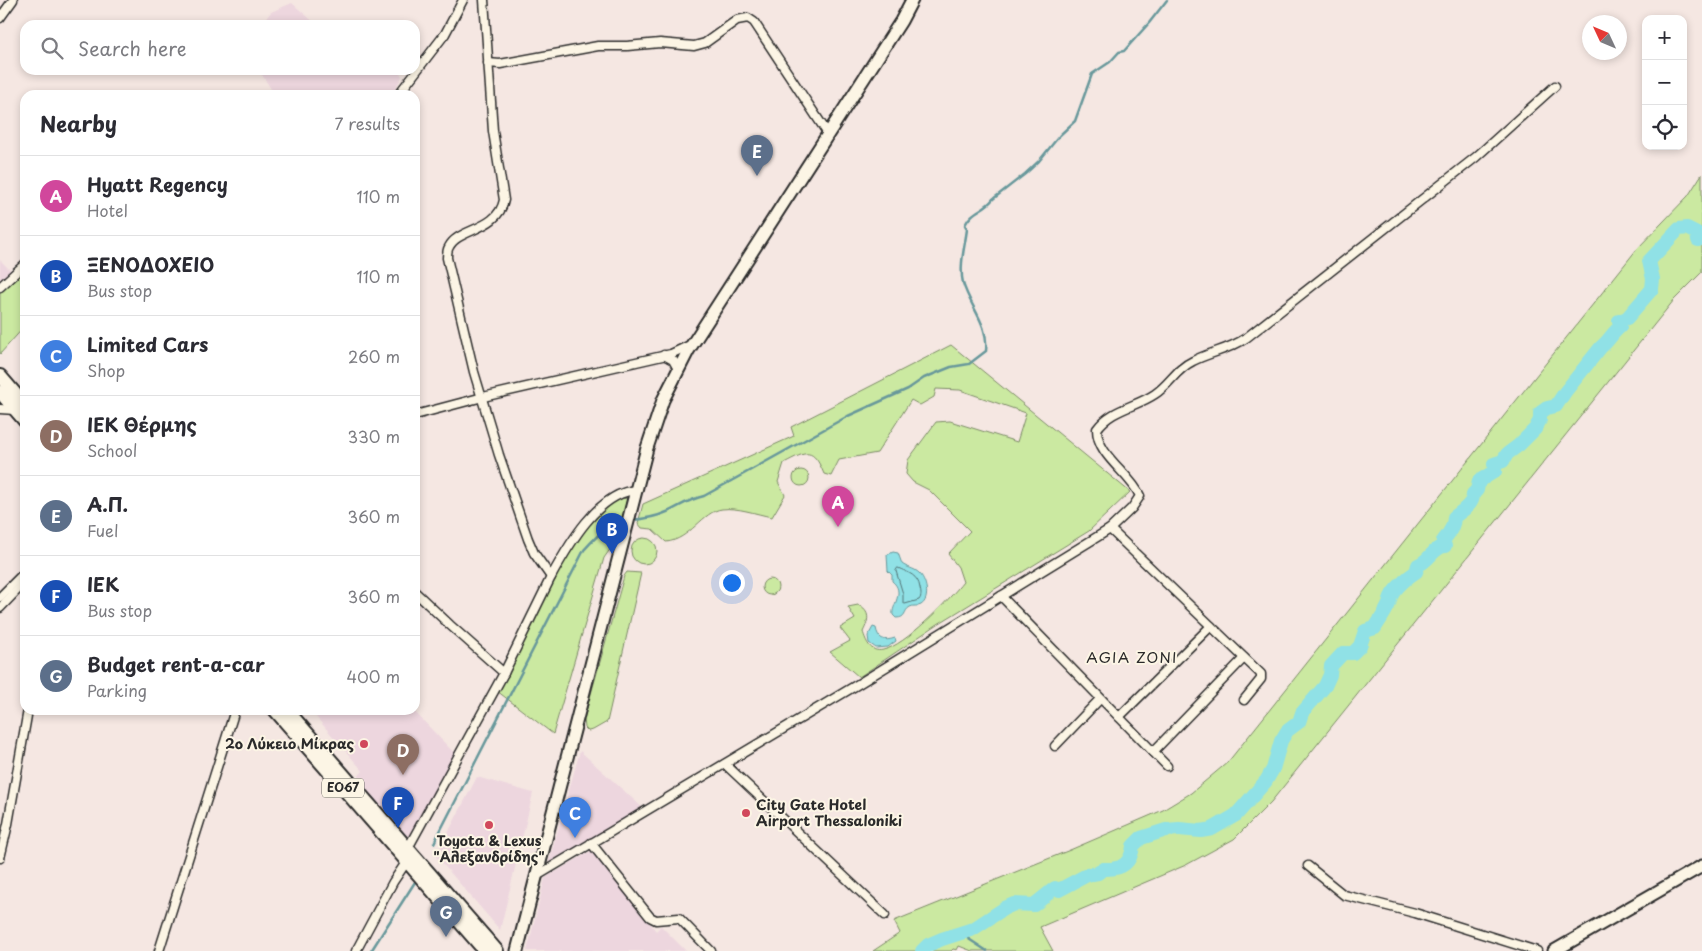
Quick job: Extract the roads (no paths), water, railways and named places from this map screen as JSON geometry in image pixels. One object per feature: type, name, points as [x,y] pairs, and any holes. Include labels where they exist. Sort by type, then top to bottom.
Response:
[{"type":"main road","points":[[0,376],[20,407]]},
{"type":"main road","points":[[0,392],[20,407]]},
{"type":"main road","name":"ΕΟ67","points":[[280,715],[410,857],[432,876],[497,951]]},
{"type":"main road","name":"ΕΟ67","points":[[292,715],[410,857],[432,889],[485,951]]},
{"type":"street","points":[[0,18],[13,0]]},
{"type":"street","points":[[420,66],[444,34],[463,0]]},
{"type":"street","points":[[484,0],[493,131],[504,200],[501,210],[489,222],[454,240],[448,247],[446,258],[469,354],[499,455],[528,539],[538,560],[551,577]]},
{"type":"street","points":[[516,951],[604,610],[652,432],[663,400],[694,343],[912,0]]},
{"type":"street","points":[[488,63],[500,64],[598,46],[660,43],[694,46],[705,44],[737,20],[748,18],[754,22],[828,134]]},
{"type":"street","points":[[402,90],[413,75]]},
{"type":"street","points":[[535,878],[1110,529],[1132,508],[1140,496],[1137,489],[1110,459],[1098,439],[1097,429],[1102,422],[1118,412],[1154,395],[1184,366],[1201,357],[1229,349],[1246,338],[1476,157],[1555,86]]},
{"type":"street","points":[[0,287],[20,269]]},
{"type":"street","points":[[420,414],[664,355],[694,343]]},
{"type":"street","points":[[664,355],[673,360],[678,370]]},
{"type":"street","points":[[0,409],[20,407]]},
{"type":"street","points":[[356,951],[393,882],[410,857],[563,555],[598,510],[622,493],[637,490]]},
{"type":"street","points":[[1110,529],[1261,674],[1261,677],[1244,700]]},
{"type":"street","points":[[0,597],[20,577]]},
{"type":"street","points":[[0,608],[20,587]]},
{"type":"street","points":[[420,596],[504,672]]},
{"type":"street","points":[[1001,596],[1167,766]]},
{"type":"street","points":[[1119,718],[1211,626]]},
{"type":"street","points":[[1153,752],[1244,658]]},
{"type":"street","points":[[1055,746],[1100,699]]},
{"type":"street","points":[[0,858],[8,824],[27,715]]},
{"type":"street","points":[[158,951],[233,715]]},
{"type":"street","points":[[725,764],[885,915]]},
{"type":"street","points":[[591,843],[650,917],[656,920],[679,918],[710,951]]},
{"type":"street","points":[[1308,866],[1344,895],[1415,913],[1537,951]]},
{"type":"street","points":[[1554,951],[1702,866]]},
{"type":"street","points":[[449,909],[477,951]]},
{"type":"water","points":[[893,552],[898,553],[902,564],[915,570],[922,576],[927,594],[921,605],[910,607],[902,617],[896,618],[893,615],[893,611],[898,590],[892,581],[892,575],[888,571],[887,555]]},
{"type":"water","points":[[873,627],[876,628],[878,635],[882,639],[895,638],[896,641],[888,647],[876,648],[869,643],[868,636]]},
{"type":"waterway","points":[[632,520],[659,515],[704,496],[848,416],[908,389],[924,378],[951,367],[969,364],[986,351],[985,332],[963,283],[962,262],[967,229],[965,225],[974,214],[990,203],[1039,161],[1060,135],[1075,121],[1092,74],[1110,62],[1119,52],[1124,51],[1167,0]]},
{"type":"waterway","points":[[922,951],[928,945],[973,929],[1014,904],[1034,905],[1055,888],[1059,890],[1087,875],[1098,873],[1103,869],[1124,865],[1130,857],[1133,846],[1141,838],[1166,830],[1201,831],[1212,829],[1236,815],[1266,781],[1273,769],[1281,741],[1287,731],[1299,722],[1302,713],[1325,686],[1330,675],[1331,666],[1343,653],[1353,653],[1360,646],[1365,631],[1375,628],[1395,590],[1416,572],[1418,565],[1437,549],[1445,546],[1443,541],[1451,530],[1454,517],[1470,504],[1479,481],[1495,471],[1494,464],[1503,461],[1507,454],[1535,429],[1540,420],[1540,413],[1547,408],[1556,406],[1601,347],[1620,327],[1619,321],[1627,318],[1652,289],[1653,279],[1649,261],[1679,229],[1687,228],[1697,233],[1698,240],[1702,238]]},
{"type":"waterway","points":[[434,843],[584,550],[607,528],[624,521]]},
{"type":"waterway","points":[[371,951],[415,882]]},
{"type":"waterway","points":[[958,932],[987,951]]},
{"type":"place","name":"Α.Π.","points":[[757,176]]},
{"type":"place","name":"Hyatt Regency","points":[[838,527]]},
{"type":"place","name":"ΞΕΝΟΔΟΧΕΙΟ","points":[[612,554]]},
{"type":"place","name":"2ο Λύκειο Μίκρας","points":[[364,744]]},
{"type":"place","name":"ΙΕΚ Θέρμης","points":[[403,775]]},
{"type":"place","name":"City Gate Hotel Airport Thessaloniki","points":[[746,813]]},
{"type":"place","name":"Toyota & Lexus \"Αλεξανδρίδης\"","points":[[489,825]]},
{"type":"place","name":"ΙΕΚ","points":[[398,828]]},
{"type":"place","name":"Limited Cars","points":[[575,838]]},
{"type":"place","name":"Budget rent-a-car","points":[[446,937]]},
{"type":"district","name":"AGIA ZONI","points":[[1132,658]]}]
